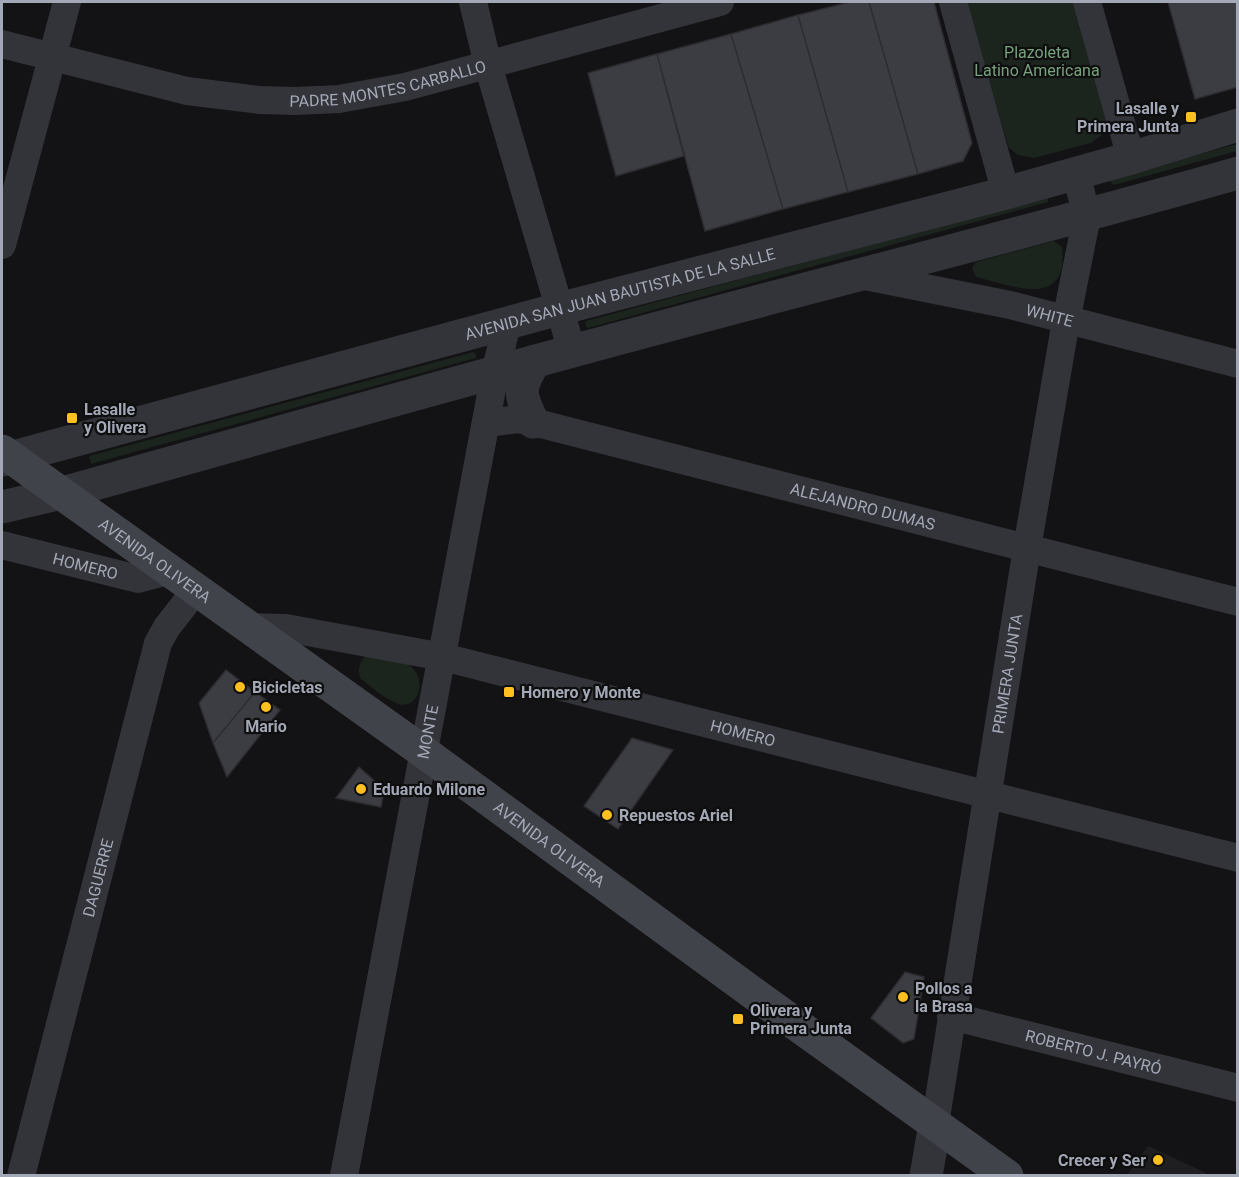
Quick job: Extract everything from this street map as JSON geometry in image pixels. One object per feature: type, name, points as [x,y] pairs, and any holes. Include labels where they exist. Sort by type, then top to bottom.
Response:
[{"type":"main road","name":"AVENIDA OLIVERA","points":[[5,456],[62,493],[195,591],[425,753],[1007,1176]]},
{"type":"street","points":[[2,245],[67,2]]},
{"type":"street","points":[[473,2],[488,65],[572,351]]},
{"type":"street","name":"PADRE MONTES CARBALLO","points":[[52,57],[187,91],[260,100],[339,99],[405,87],[720,2]]},
{"type":"street","points":[[954,2],[1006,193]]},
{"type":"street","points":[[1087,2],[1131,158]]},
{"type":"street","points":[[2,44],[52,57]]},
{"type":"street","name":"AVENIDA SAN JUAN BAUTISTA DE LA SALLE","points":[[5,456],[1006,193],[1238,125]]},
{"type":"street","points":[[2,507],[62,493],[572,351],[858,274],[1087,216],[1238,173]]},
{"type":"street","name":"PRIMERA JUNTA","points":[[926,1176],[1027,548],[1066,321],[1087,216],[1076,174]]},
{"type":"street","name":"WHITE","points":[[858,274],[1010,306],[1238,364]]},
{"type":"street","name":"MONTE","points":[[344,1176],[495,373],[507,324]]},
{"type":"street","points":[[533,422],[524,405],[521,388],[535,362]]},
{"type":"street","name":"ALEJANDRO DUMAS","points":[[487,423],[518,418],[1238,602]]},
{"type":"street","name":"HOMERO","points":[[2,545],[138,579],[168,571]]},
{"type":"street","name":"DAGUERRE","points":[[21,1176],[158,643],[167,627],[195,591]]},
{"type":"street","name":"HOMERO","points":[[247,627],[286,628],[443,657],[1238,858]]},
{"type":"street","name":"ROBERTO J. PAYRÓ","points":[[951,1016],[1238,1088]]},
{"type":"shaded area","name":"Crecer y Ser","points":[[1148,1146],[1206,1173],[1204,1176],[1127,1175]]},
{"type":"green space","name":"Plazoleta Latino Americana","points":[[965,2],[1077,2],[1107,121],[1102,135],[1091,143],[1034,158],[1018,155],[1009,148]]},
{"type":"green space","points":[[1237,144],[1237,151],[1114,185],[1110,182],[1112,178]]},
{"type":"green space","points":[[1046,196],[1048,202],[588,328],[585,325],[586,321]]},
{"type":"green space","points":[[1054,241],[1062,247],[1062,267],[1057,280],[1047,287],[1035,289],[1006,285],[976,277],[972,268],[976,262]]},
{"type":"green space","points":[[473,352],[476,358],[91,464],[89,456]]},
{"type":"green space","points":[[366,656],[399,661],[412,667],[417,674],[419,690],[411,703],[404,705],[396,703],[361,679],[359,666]]},
{"type":"building","points":[[850,2],[869,2],[918,174],[848,192],[798,15]]},
{"type":"building","points":[[869,2],[934,2],[972,143],[963,161],[918,174]]},
{"type":"building","points":[[1168,2],[1238,2],[1238,87],[1195,99]]},
{"type":"building","points":[[798,15],[848,192],[783,209],[731,34]]},
{"type":"building","points":[[731,34],[783,209],[705,231],[657,54]]},
{"type":"building","points":[[657,54],[684,156],[616,176],[588,73]]},
{"type":"building","points":[[226,670],[255,692],[213,743],[199,703]]},
{"type":"building","points":[[255,692],[280,710],[227,777],[213,743]]},
{"type":"building","points":[[632,738],[673,750],[618,829],[584,806]]},
{"type":"building","name":"Eduardo Milone","points":[[359,767],[377,783],[383,796],[381,807],[336,798]]},
{"type":"building","name":"Pollos a la Brasa","points":[[905,972],[924,977],[914,1039],[903,1043],[871,1018]]},
{"type":"place","name":"Lasalle y Primera Junta","points":[[1191,117]]},
{"type":"place","name":"Lasalle y Olivera","points":[[72,418]]},
{"type":"place","name":"Bicicletas","points":[[240,687]]},
{"type":"place","name":"Homero y Monte","points":[[509,692]]},
{"type":"place","name":"Mario","points":[[266,707]]},
{"type":"place","name":"Eduardo Milone","points":[[361,789]]},
{"type":"place","name":"Repuestos Ariel","points":[[607,815]]},
{"type":"place","name":"Pollos a la Brasa","points":[[903,997]]},
{"type":"place","name":"Olivera y Primera Junta","points":[[738,1019]]},
{"type":"place","name":"Crecer y Ser","points":[[1158,1160]]}]
